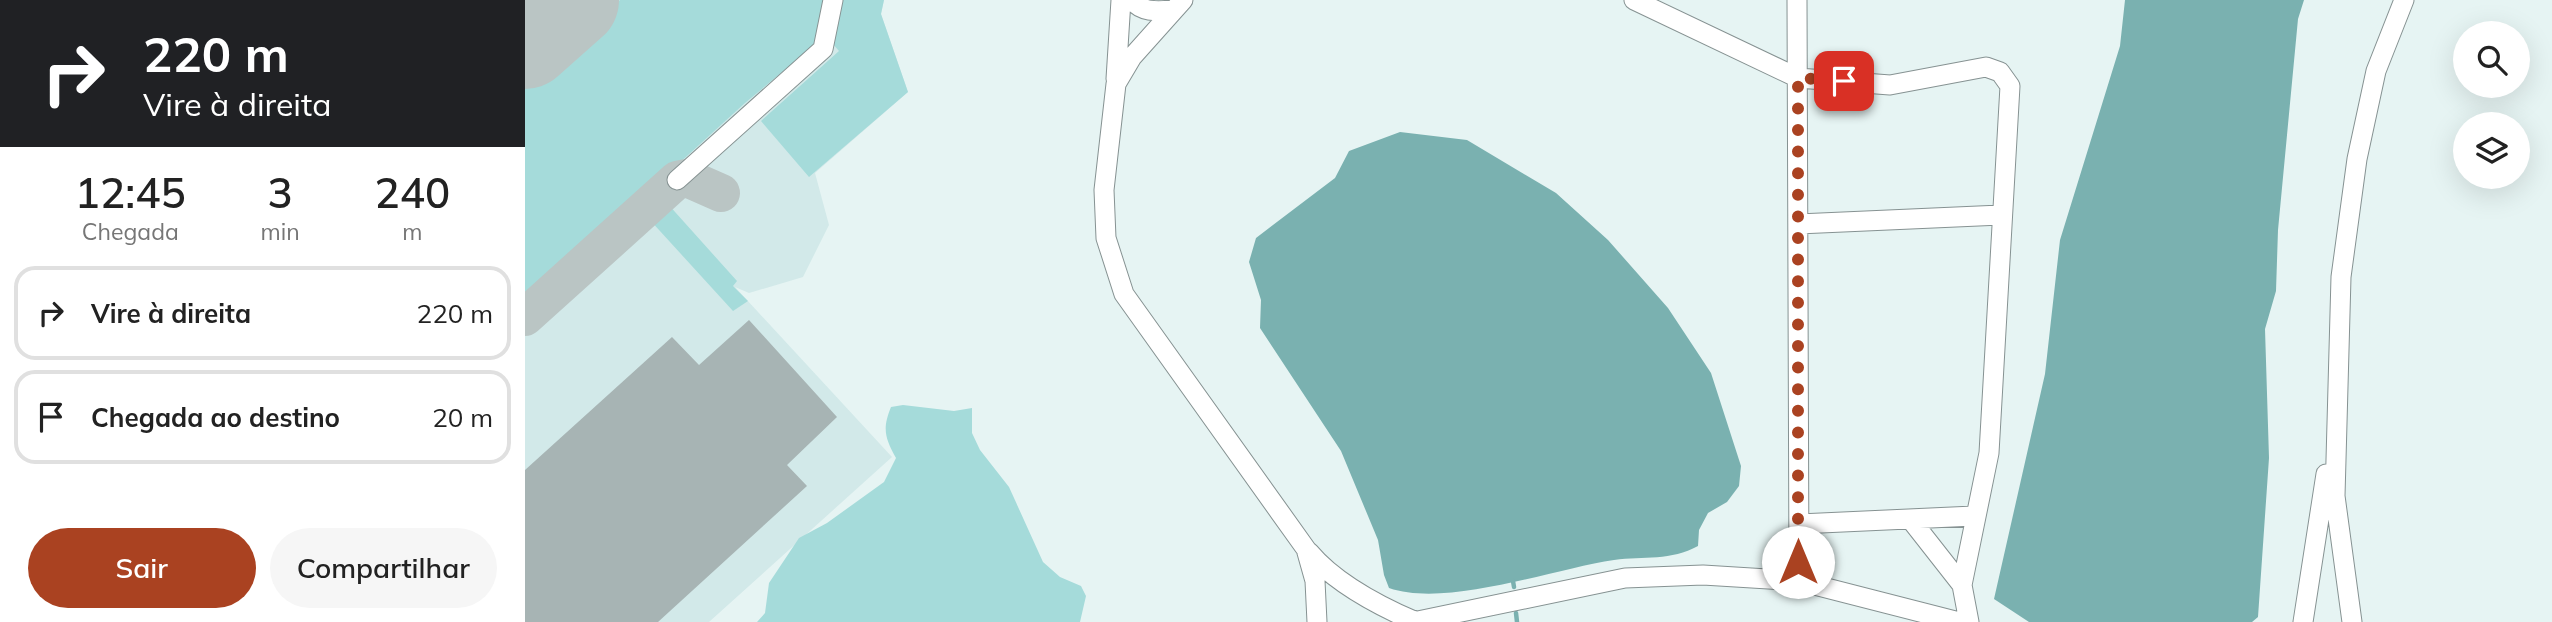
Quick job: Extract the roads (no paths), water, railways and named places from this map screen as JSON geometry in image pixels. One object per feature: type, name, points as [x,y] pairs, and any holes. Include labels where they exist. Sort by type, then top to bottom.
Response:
[{"type":"street","points":[[677,180],[823,49],[833,0]]},
{"type":"street","points":[[1122,0],[1104,190],[1104,219],[1106,238],[1124,294],[1306,549],[1324,569],[1386,609],[1413,622],[1625,578],[1703,575],[1798,581],[1959,622]]},
{"type":"street","points":[[1132,0],[1137,6],[1154,12],[1178,5]]},
{"type":"street","points":[[1634,0],[1798,78],[1890,85],[1986,67],[2000,72],[2010,86],[1989,453],[1962,585],[1969,622]]},
{"type":"street","points":[[1797,0],[1798,581]]},
{"type":"street","points":[[2352,622],[2335,496],[2341,278],[2357,159],[2376,71],[2404,0]]},
{"type":"street","points":[[1116,84],[1132,57],[1178,5]]},
{"type":"street","points":[[1798,224],[2001,215]]},
{"type":"street","points":[[2303,622],[2335,420]]},
{"type":"street","points":[[1798,524],[1974,516]]},
{"type":"street","points":[[1911,520],[1962,585]]},
{"type":"street","points":[[1306,549],[1315,581],[1317,622]]},
{"type":"waterway","points":[[1513,581],[1514,587]]},
{"type":"waterway","points":[[1516,613],[1517,622]]}]
